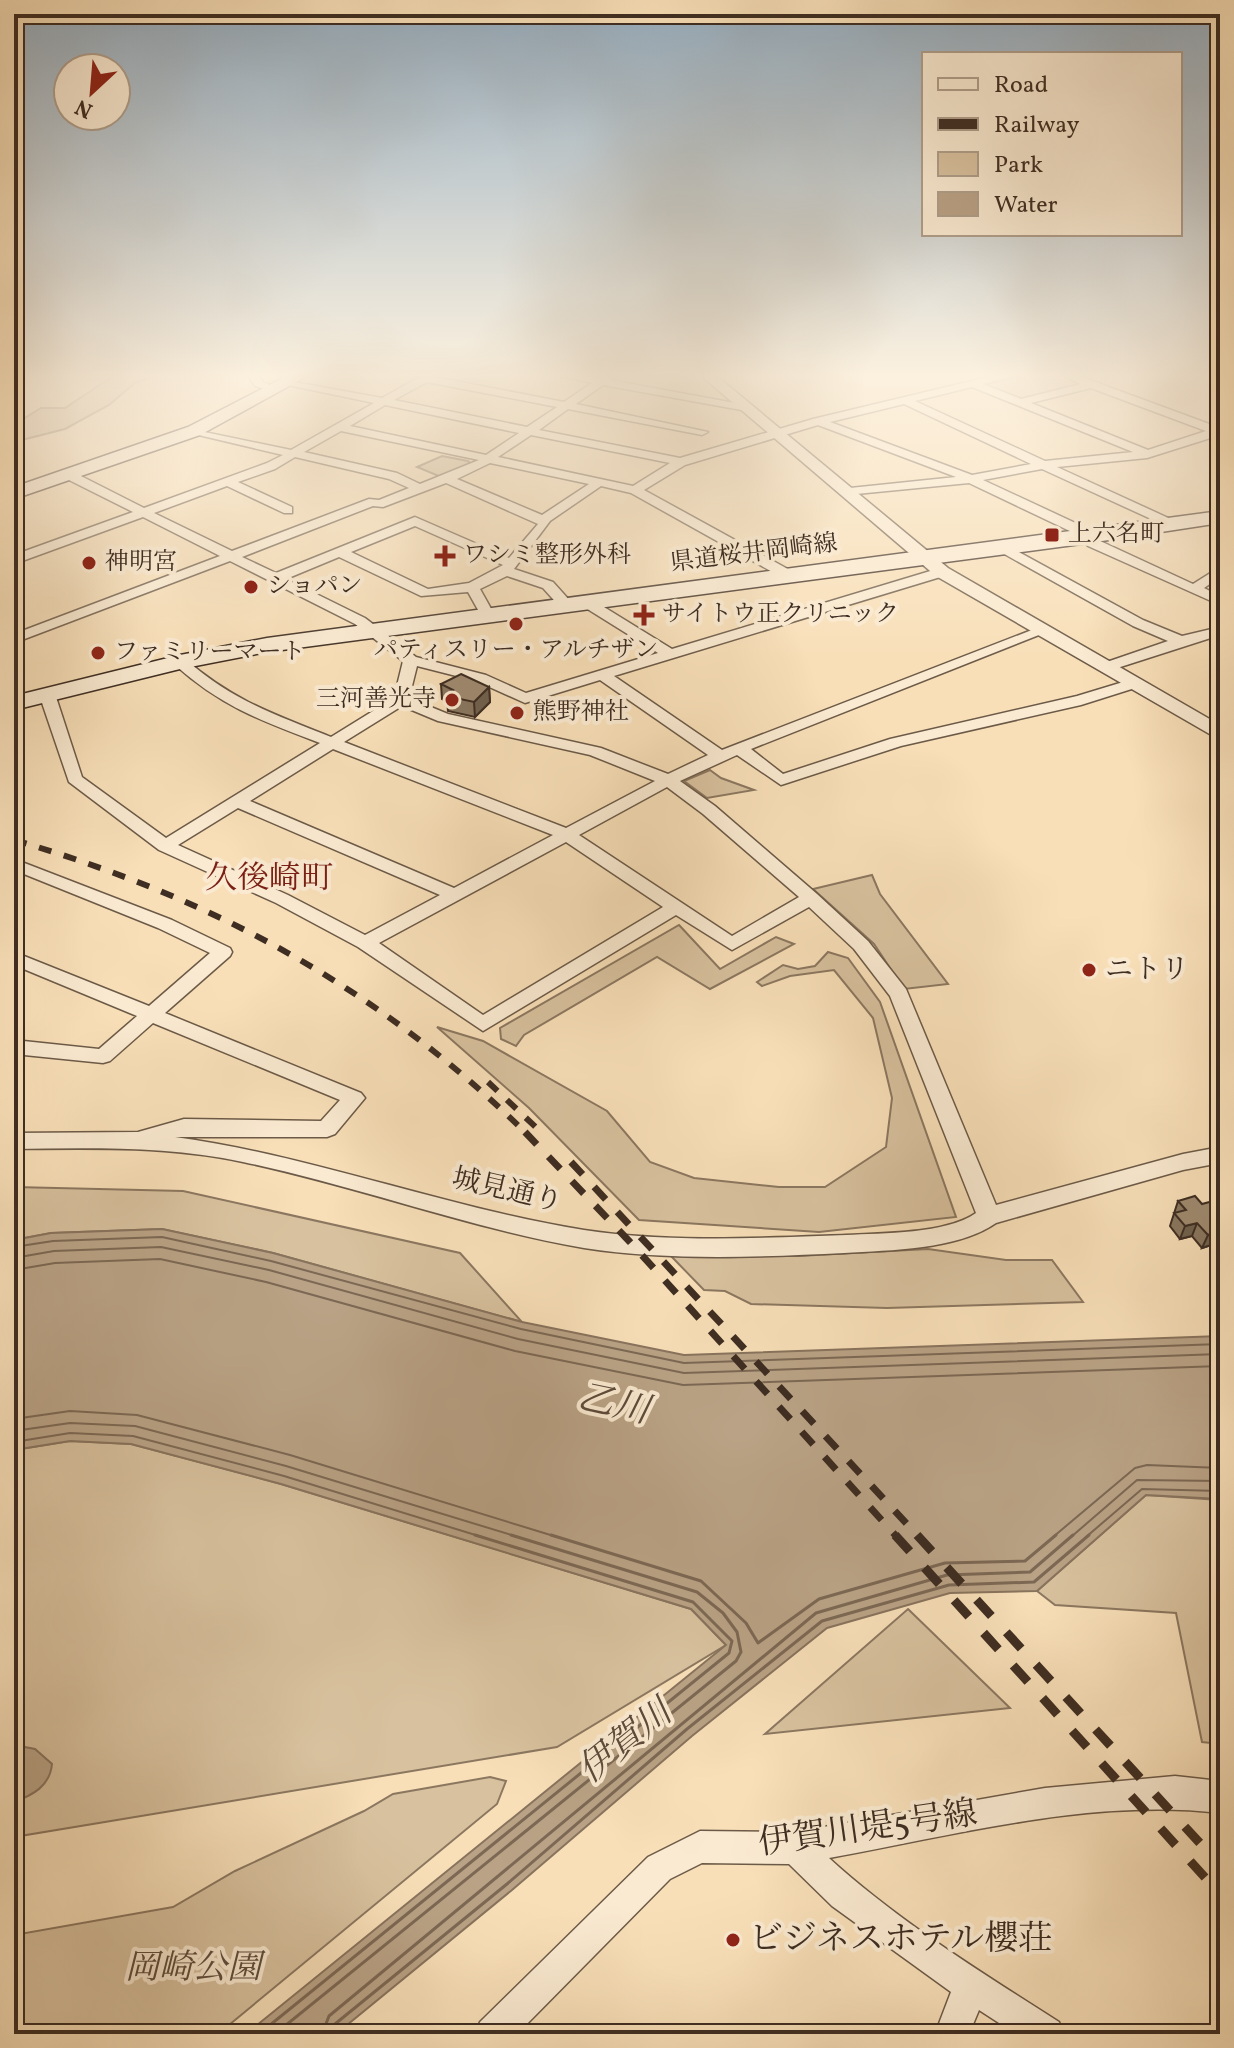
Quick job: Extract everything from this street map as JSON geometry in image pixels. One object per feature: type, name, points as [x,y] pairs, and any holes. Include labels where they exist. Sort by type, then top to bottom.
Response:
[{"type":"main road","points":[[14,493],[87,469]]},
{"type":"main road","name":"県道桜井岡崎線","points":[[14,703],[180,662],[371,629],[790,576],[935,566],[1004,548],[1220,517]]},
{"type":"street","points":[[14,560],[264,469]]},
{"type":"street","points":[[359,469],[393,476],[420,489]]},
{"type":"street","points":[[379,504],[467,469]]},
{"type":"street","points":[[534,469],[635,490],[790,576]]},
{"type":"street","points":[[635,490],[670,469]]},
{"type":"street","points":[[821,469],[935,566],[1220,734]]},
{"type":"street","points":[[942,469],[1079,530],[1093,543],[1220,601]]},
{"type":"street","points":[[850,492],[970,479],[1024,469]]},
{"type":"street","points":[[1057,469],[1173,525]]},
{"type":"street","points":[[69,475],[371,629],[411,660],[481,678],[525,698],[935,566]]},
{"type":"street","points":[[446,479],[543,520]]},
{"type":"street","points":[[227,482],[288,510]]},
{"type":"street","points":[[543,520],[600,482]]},
{"type":"street","points":[[14,639],[373,502],[548,585],[668,653]]},
{"type":"street","points":[[340,552],[426,593],[472,587],[508,568],[544,524],[543,520]]},
{"type":"street","points":[[276,578],[415,521]]},
{"type":"street","points":[[1004,548],[1138,623],[1181,641]]},
{"type":"street","points":[[1194,589],[1220,571]]},
{"type":"street","points":[[472,587],[487,614]]},
{"type":"street","points":[[365,943],[668,780],[720,756],[1042,631]]},
{"type":"street","points":[[1106,667],[1220,631]]},
{"type":"street","points":[[165,846],[401,700],[411,660]]},
{"type":"street","points":[[180,662],[206,685],[243,708],[566,834],[732,944],[811,898]]},
{"type":"street","points":[[601,674],[720,756]]},
{"type":"street","points":[[740,749],[781,780],[896,742],[1081,700],[1133,684]]},
{"type":"street","points":[[47,694],[75,779],[165,846],[282,899],[365,943],[483,1024],[676,907]]},
{"type":"street","points":[[401,700],[443,718],[595,751],[668,780],[709,810],[811,898],[861,945],[899,994],[989,1216]]},
{"type":"street","points":[[238,802],[453,894]]},
{"type":"street","points":[[14,1047],[103,1056],[223,952],[165,924],[17,868]]},
{"type":"street","points":[[14,958],[354,1098],[327,1129],[184,1127],[134,1139]]},
{"type":"street","name":"城見通り","points":[[14,1141],[134,1139],[243,1154],[475,1216],[586,1239],[772,1247],[902,1241],[973,1227],[989,1216],[1183,1162],[1220,1155]]},
{"type":"street","name":"伊賀川堤5号線","points":[[492,2034],[659,1868],[700,1847],[795,1848],[1045,1804],[1175,1792],[1220,1797]]},
{"type":"street","points":[[795,1848],[844,1894],[971,1985],[1047,2034]]},
{"type":"street","points":[[952,2034],[971,1985]]},
{"type":"green space","points":[[421,469],[460,469],[441,477]]},
{"type":"green space","points":[[710,770],[721,778],[754,790],[707,798],[684,781]]},
{"type":"green space","points":[[872,875],[880,894],[948,984],[904,989],[874,944],[813,889]]},
{"type":"green space","points":[[679,925],[720,969],[776,937],[794,944],[710,989],[657,957],[524,1035],[516,1046],[501,1039],[500,1028]]},
{"type":"green space","points":[[828,952],[848,958],[880,1002],[956,1217],[819,1232],[639,1220],[529,1108],[437,1027],[483,1041],[607,1111],[650,1162],[694,1178],[779,1187],[825,1187],[886,1147],[892,1098],[873,1018],[834,970],[790,976],[762,986],[757,982],[783,965],[798,969],[815,966]]},
{"type":"green space","points":[[14,1187],[183,1191],[460,1253],[522,1322],[273,1253],[162,1229],[51,1233],[14,1240]]},
{"type":"green space","points":[[928,1249],[1006,1260],[1052,1260],[1083,1302],[887,1308],[751,1304],[725,1291],[704,1290],[669,1254],[798,1256]]},
{"type":"green space","points":[[70,1441],[131,1444],[281,1484],[691,1609],[726,1645],[557,1747],[14,1837],[14,1450]]},
{"type":"green space","points":[[1146,1495],[1220,1500],[1220,1744],[1202,1742],[1176,1613],[1055,1605],[1037,1591]]},
{"type":"green space","points":[[908,1609],[1010,1708],[765,1734]]},
{"type":"green space","name":"岡崎公園","points":[[490,1777],[506,1781],[497,1804],[218,2034],[14,2034],[14,1935],[173,1907],[235,1871],[364,1811],[393,1794]]},
{"type":"water","points":[[162,1229],[273,1253],[522,1322],[684,1355],[1220,1336],[1220,1499],[1146,1495],[1037,1591],[950,1593],[827,1628],[692,1736],[512,1890],[336,2034],[246,2034],[726,1645],[691,1609],[281,1484],[131,1444],[70,1441],[14,1450],[14,1240],[51,1233]]},
{"type":"water","points":[[14,1745],[35,1749],[52,1764],[48,1778],[39,1789],[14,1802]]},
{"type":"building","points":[[461,674],[489,687],[474,702],[446,696],[453,690],[441,684]]},
{"type":"building","points":[[1195,1196],[1202,1204],[1220,1199],[1220,1219],[1217,1220],[1220,1231],[1208,1235],[1197,1223],[1185,1226],[1174,1213],[1186,1210],[1178,1201]]},
{"type":"railway","points":[[14,840],[157,890],[225,920],[290,954],[352,992],[412,1035],[471,1082],[526,1133]]},
{"type":"railway","points":[[488,1082],[543,1134]]},
{"type":"railway","points":[[526,1133],[630,1242],[897,1537]]},
{"type":"railway","points":[[571,1162],[919,1537]]},
{"type":"railway","points":[[895,1535],[1220,1894]]},
{"type":"railway","points":[[917,1535],[1220,1865]]},
{"type":"place","name":"上六名町","points":[[1052,535]]},
{"type":"place","name":"ワシミ整形外科","points":[[445,556]]},
{"type":"place","name":"神明宮","points":[[89,563]]},
{"type":"place","name":"ショパン","points":[[251,587]]},
{"type":"place","name":"サイトウ正クリニック","points":[[644,615]]},
{"type":"place","name":"パティスリー・アルチザン","points":[[516,624]]},
{"type":"place","name":"ファミリーマート","points":[[98,653]]},
{"type":"place","name":"三河善光寺","points":[[452,700]]},
{"type":"place","name":"熊野神社","points":[[517,713]]},
{"type":"place","name":"ニトリ","points":[[1089,970]]},
{"type":"place","name":"ビジネスホテル櫻荘","points":[[733,1940]]},
{"type":"district","name":"久後崎町","points":[[269,880]]},
{"type":"water label","name":"乙川","points":[[613,1406]]},
{"type":"water label","name":"伊賀川","points":[[626,1743]]}]
